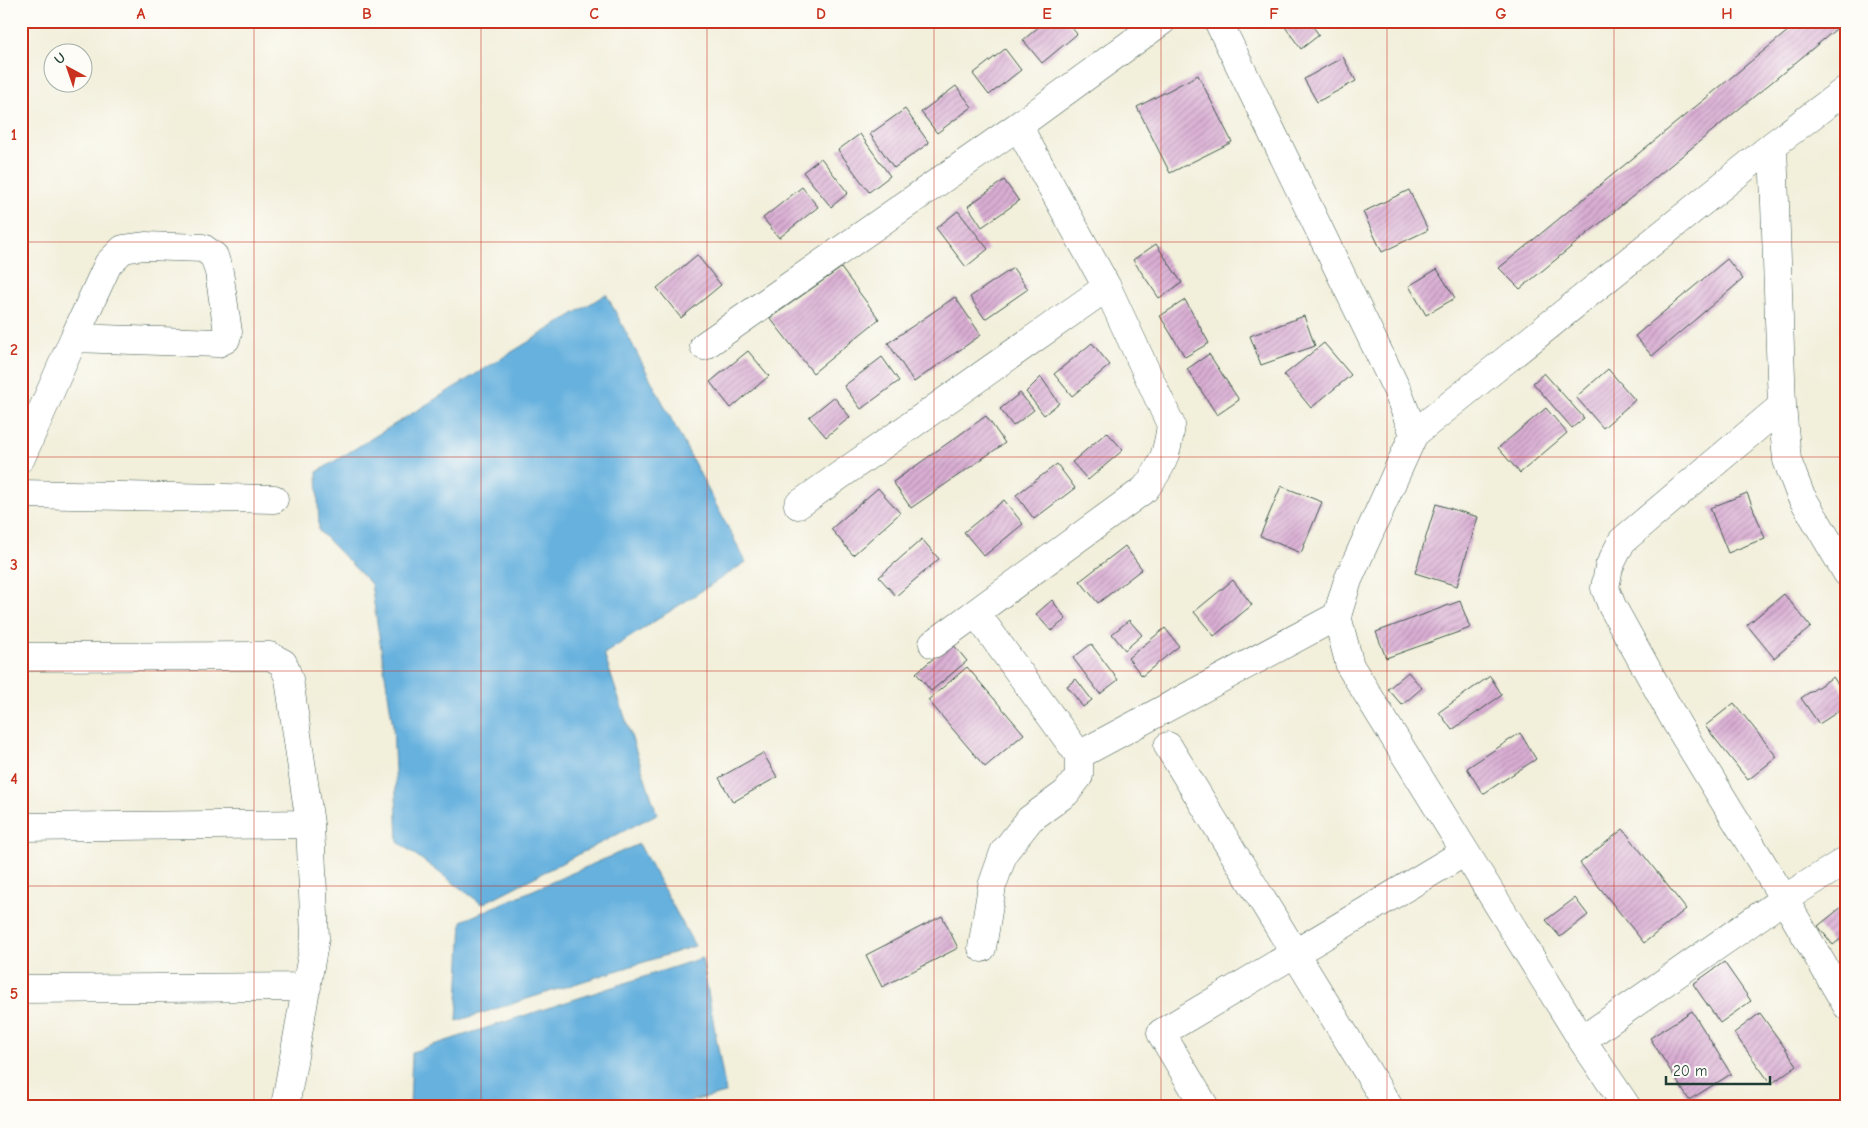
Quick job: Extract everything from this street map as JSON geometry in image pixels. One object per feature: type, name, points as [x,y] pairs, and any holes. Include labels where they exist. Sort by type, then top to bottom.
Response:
[{"type":"street","points":[[704,346],[1018,126],[1162,21]]},
{"type":"street","points":[[1218,21],[1397,390],[1414,434]]},
{"type":"street","points":[[1627,1107],[1582,1040],[1350,666],[1337,616],[1348,580],[1414,434],[1773,145],[1847,88]]},
{"type":"street","points":[[933,644],[1145,489],[1159,470],[1168,450],[1172,425],[1106,287],[1018,126]]},
{"type":"street","points":[[1773,145],[1782,406],[1787,460],[1800,494],[1847,573]]},
{"type":"street","points":[[21,458],[74,338],[108,264],[123,249],[145,246],[203,248],[214,256],[219,272],[228,332],[226,339],[218,343],[74,338]]},
{"type":"street","points":[[798,504],[1106,287]]},
{"type":"street","points":[[1782,406],[1622,541],[1609,566],[1605,588],[1612,606],[1677,724],[1847,1006]]},
{"type":"street","points":[[21,494],[274,499]]},
{"type":"street","points":[[976,613],[1079,755],[1079,776],[1066,793],[1030,820],[1004,852],[992,886],[982,948]]},
{"type":"street","points":[[1079,755],[1337,616]]},
{"type":"street","points":[[21,657],[270,656],[283,664],[289,679],[310,824],[315,938],[285,1107]]},
{"type":"street","points":[[1168,746],[1389,1107]]},
{"type":"street","points":[[21,827],[310,824]]},
{"type":"street","points":[[1205,1107],[1162,1033],[1465,852]]},
{"type":"street","points":[[1582,1040],[1784,899],[1847,860]]},
{"type":"street","points":[[21,989],[306,987]]},
{"type":"water","points":[[606,294],[746,562],[604,654],[657,814],[482,904],[398,842],[393,726],[371,584],[319,531],[317,472]]},
{"type":"water","points":[[639,844],[695,946],[457,1021],[462,921]]},
{"type":"water","points":[[702,958],[726,1093],[666,1107],[410,1107],[412,1052]]},
{"type":"building","points":[[1046,21],[1066,21],[1077,34],[1042,63],[1023,40]]},
{"type":"building","points":[[1287,21],[1309,21],[1319,35],[1301,49],[1283,24]]},
{"type":"building","points":[[1800,21],[1846,21],[1520,289],[1499,268]]},
{"type":"building","points":[[1005,49],[1021,70],[989,95],[973,74]]},
{"type":"building","points":[[1343,57],[1356,81],[1317,102],[1304,79]]},
{"type":"building","points":[[1198,75],[1232,142],[1170,173],[1137,107]]},
{"type":"building","points":[[956,86],[972,107],[937,133],[921,112]]},
{"type":"building","points":[[905,109],[929,143],[894,168],[870,134]]},
{"type":"building","points":[[860,134],[890,176],[869,192],[838,150]]},
{"type":"building","points":[[821,158],[848,193],[831,207],[803,172]]},
{"type":"building","points":[[1004,180],[1019,201],[982,227],[968,206]]},
{"type":"building","points":[[802,187],[818,207],[779,238],[763,218]]},
{"type":"building","points":[[1409,190],[1428,230],[1382,252],[1363,212]]},
{"type":"building","points":[[958,211],[988,249],[966,267],[936,228]]},
{"type":"building","points":[[1156,244],[1182,283],[1159,298],[1133,260]]},
{"type":"building","points":[[697,255],[721,285],[681,318],[657,288]]},
{"type":"building","points":[[1727,259],[1743,279],[1652,356],[1635,336]]},
{"type":"building","points":[[841,268],[879,319],[813,373],[770,318]]},
{"type":"building","points":[[1013,268],[1028,289],[985,319],[970,297]]},
{"type":"building","points":[[1437,269],[1455,298],[1426,315],[1409,286]]},
{"type":"building","points":[[955,297],[981,335],[914,382],[888,343]]},
{"type":"building","points":[[1185,300],[1209,343],[1185,357],[1160,316]]},
{"type":"building","points":[[1304,316],[1315,346],[1261,365],[1250,336]]},
{"type":"building","points":[[1092,343],[1110,365],[1072,396],[1054,374]]},
{"type":"building","points":[[1324,343],[1351,375],[1311,408],[1284,375]]},
{"type":"building","points":[[748,351],[769,376],[731,408],[710,382]]},
{"type":"building","points":[[1209,354],[1239,400],[1217,415],[1187,369]]},
{"type":"building","points":[[882,357],[899,381],[861,409],[844,386]]},
{"type":"building","points":[[1608,369],[1635,400],[1603,428],[1576,397]]},
{"type":"building","points":[[1544,373],[1584,418],[1572,428],[1533,383]]},
{"type":"building","points":[[1041,377],[1059,403],[1044,415],[1026,392]]},
{"type":"building","points":[[1020,393],[1034,410],[1013,426],[1000,409]]},
{"type":"building","points":[[834,397],[850,417],[826,437],[809,417]]},
{"type":"building","points":[[1546,408],[1567,433],[1520,473],[1498,448]]},
{"type":"building","points":[[986,416],[1005,443],[911,508],[893,482]]},
{"type":"building","points":[[1107,432],[1123,450],[1088,480],[1072,462]]},
{"type":"building","points":[[1057,464],[1075,488],[1034,519],[1016,495]]},
{"type":"building","points":[[1281,486],[1322,502],[1301,553],[1260,536]]},
{"type":"building","points":[[878,488],[900,513],[853,555],[831,529]]},
{"type":"building","points":[[1747,493],[1765,538],[1728,553],[1710,508]]},
{"type":"building","points":[[1004,500],[1023,524],[984,556],[964,532]]},
{"type":"building","points":[[1436,504],[1478,517],[1457,586],[1415,573]]},
{"type":"building","points":[[922,539],[939,559],[896,596],[879,577]]},
{"type":"building","points":[[1125,546],[1142,569],[1098,603],[1080,581]]},
{"type":"building","points":[[1233,580],[1252,605],[1214,636],[1194,612]]},
{"type":"building","points":[[1784,594],[1811,627],[1774,658],[1747,625]]},
{"type":"building","points":[[1052,600],[1066,619],[1051,631],[1036,614]]},
{"type":"building","points":[[1460,601],[1470,628],[1386,658],[1376,632]]},
{"type":"building","points":[[1129,620],[1142,635],[1125,650],[1112,634]]},
{"type":"building","points":[[1165,628],[1179,646],[1142,676],[1128,658]]},
{"type":"building","points":[[952,643],[967,661],[931,691],[916,673]]},
{"type":"building","points":[[1091,644],[1118,680],[1100,694],[1073,658]]},
{"type":"building","points":[[967,667],[1024,734],[985,767],[928,700]]},
{"type":"building","points":[[1408,672],[1422,688],[1402,705],[1388,689]]},
{"type":"building","points":[[1490,676],[1502,695],[1452,730],[1439,712]]},
{"type":"building","points":[[1833,677],[1847,697],[1847,706],[1819,724],[1801,698]]},
{"type":"building","points":[[1076,679],[1092,700],[1083,707],[1067,686]]},
{"type":"building","points":[[1734,703],[1777,757],[1748,780],[1705,726]]},
{"type":"building","points":[[1520,733],[1536,759],[1483,794],[1467,768]]},
{"type":"building","points":[[763,753],[777,777],[733,802],[719,778]]},
{"type":"building","points":[[1623,829],[1686,909],[1644,943],[1580,863]]},
{"type":"building","points":[[1575,898],[1588,915],[1560,937],[1546,920]]},
{"type":"building","points":[[1843,906],[1847,911],[1847,934],[1833,945],[1818,926]]},
{"type":"building","points":[[942,916],[958,948],[882,987],[866,955]]},
{"type":"building","points":[[1724,962],[1751,1001],[1720,1023],[1693,984]]},
{"type":"building","points":[[1692,1011],[1731,1074],[1689,1100],[1650,1038]]},
{"type":"building","points":[[1760,1013],[1797,1065],[1771,1084],[1734,1033]]}]
